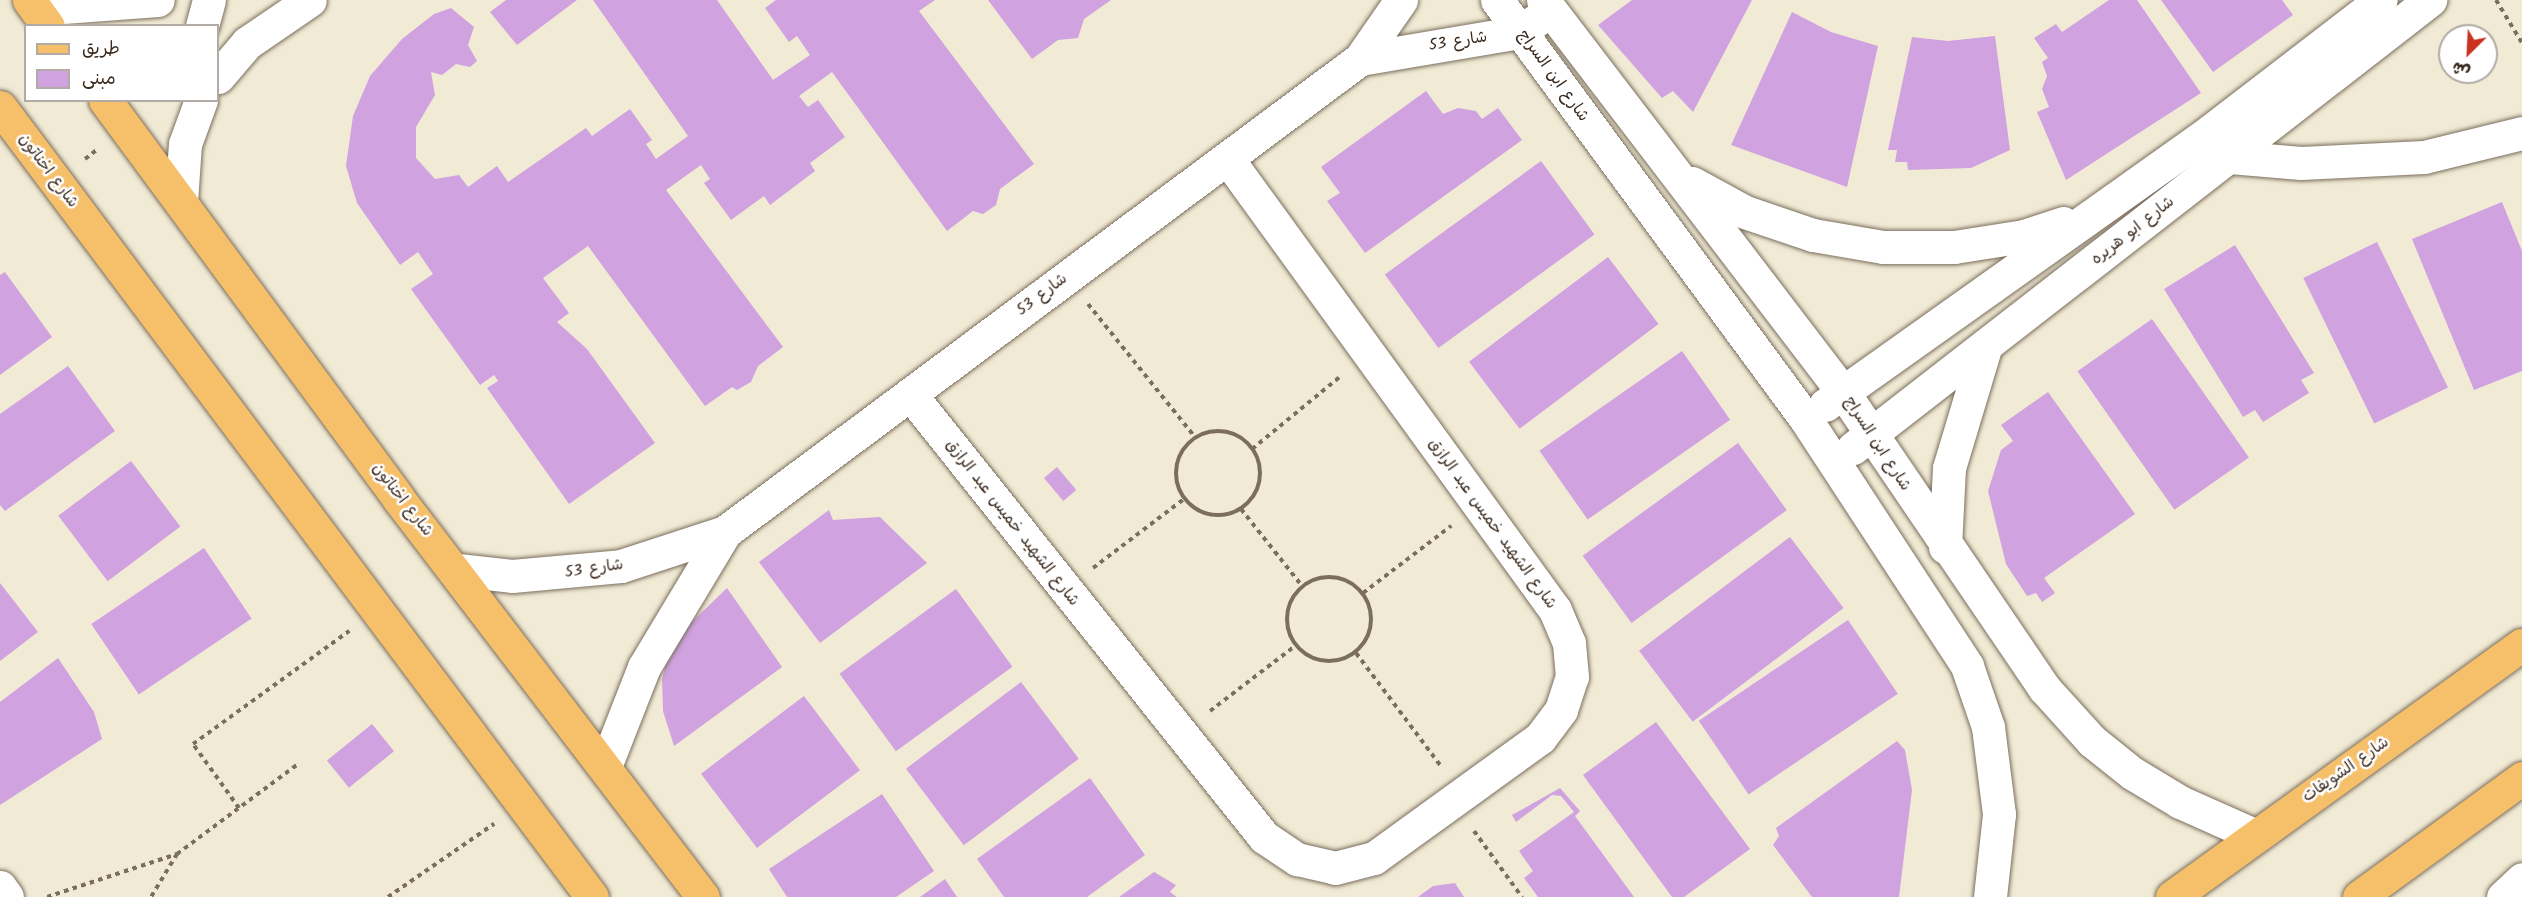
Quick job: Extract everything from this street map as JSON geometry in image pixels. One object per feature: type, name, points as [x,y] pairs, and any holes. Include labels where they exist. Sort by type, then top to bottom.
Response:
[{"type":"main road","name":"شارع اخناتون","points":[[106,102],[398,498],[458,570],[606,764],[703,897]]},
{"type":"main road","name":"شارع اخناتون","points":[[0,107],[592,897]]},
{"type":"main road","name":"شارع الشويفات","points":[[2172,897],[2254,835],[2522,645]]},
{"type":"main road","points":[[2359,897],[2522,778]]},
{"type":"street","points":[[38,12],[158,0]]},
{"type":"street","points":[[203,24],[209,0]]},
{"type":"street","points":[[219,75],[232,44],[310,0]]},
{"type":"street","name":"شارع 53","points":[[458,570],[512,576],[578,573],[674,552],[725,532],[1360,59],[1401,0]]},
{"type":"street","name":"شارع ابن السراج","points":[[1497,0],[1836,462],[1966,666],[1988,727],[1999,814],[1990,897]]},
{"type":"street","points":[[1805,418],[2210,131],[2381,0]]},
{"type":"street","name":"شارع ابو هريره","points":[[1836,462],[1870,433],[2230,157],[2430,0]]},
{"type":"street","name":"شارع 53","points":[[1360,59],[1520,32],[1547,5]]},
{"type":"street","name":"شارع ابن السراج","points":[[1547,5],[1682,178],[1843,392],[1945,547],[2044,688],[2092,741],[2180,802],[2254,835]]},
{"type":"street","points":[[182,202],[185,144],[200,102]]},
{"type":"street","points":[[2210,131],[2230,157],[2301,163],[2424,157],[2522,133]]},
{"type":"street","name":"شارع الشهيد خميس عبد الرازق","points":[[910,394],[1264,837],[1297,859],[1335,868],[1374,858],[1540,738],[1561,711],[1572,677],[1569,643],[1555,610],[1227,158]]},
{"type":"street","points":[[1682,178],[1756,216],[1813,235],[1882,247],[1954,247],[2024,236],[2092,213]]},
{"type":"street","points":[[2092,213],[2116,244]]},
{"type":"street","points":[[1945,547],[1949,468],[1986,345]]},
{"type":"street","name":"شارع 53","points":[[606,764],[649,658],[725,532]]},
{"type":"street","points":[[2503,897],[2522,879]]},
{"type":"street","points":[[0,887],[7,897]]},
{"type":"path","points":[[2496,0],[2522,43]]},
{"type":"path","points":[[55,181],[126,128]]},
{"type":"path","points":[[1066,277],[1195,437]]},
{"type":"path","points":[[1252,448],[1369,352]]},
{"type":"path","points":[[1220,430],[1252,448],[1261,474],[1251,500],[1241,509],[1218,516],[1184,499],[1175,472],[1177,459],[1195,437],[1220,430]]},
{"type":"path","points":[[1065,590],[1184,499]]},
{"type":"path","points":[[1363,592],[1479,505]]},
{"type":"path","points":[[1241,509],[1302,586]]},
{"type":"path","points":[[1334,576],[1363,592],[1372,624],[1356,653],[1325,662],[1295,646],[1286,614],[1302,586],[1334,576]]},
{"type":"path","points":[[239,808],[193,744],[378,610]]},
{"type":"path","points":[[1181,734],[1295,646]]},
{"type":"path","points":[[1356,653],[1457,798],[1522,897]]},
{"type":"path","points":[[47,897],[177,854],[298,764]]},
{"type":"path","points":[[388,897],[524,804]]},
{"type":"path","points":[[151,897],[177,854]]},
{"type":"building","points":[[506,0],[577,0],[517,45],[490,12]]},
{"type":"building","points":[[593,0],[717,0],[773,80],[810,55],[797,36],[789,42],[765,8],[776,0],[935,0],[919,11],[1034,164],[1000,189],[996,205],[983,214],[973,211],[947,231],[832,72],[799,96],[808,107],[818,100],[845,137],[810,163],[815,171],[770,205],[764,196],[731,220],[704,183],[710,179],[701,165],[666,190],[783,347],[758,366],[751,382],[737,390],[732,387],[705,406],[588,246],[543,278],[569,313],[557,322],[587,349],[655,443],[569,504],[487,388],[498,381],[494,375],[480,385],[411,289],[433,274],[418,252],[400,265],[357,203],[346,166],[353,116],[370,76],[402,39],[434,14],[451,8],[474,27],[468,45],[477,61],[470,67],[456,64],[442,75],[431,72],[435,95],[416,127],[416,158],[435,179],[459,175],[468,187],[497,166],[508,182],[586,128],[592,136],[630,109],[652,140],[646,144],[656,159],[688,136]]},
{"type":"building","points":[[988,0],[1111,0],[1084,19],[1078,38],[1058,40],[1032,59]]},
{"type":"building","points":[[1632,0],[1752,0],[1693,112],[1673,91],[1662,98],[1598,25]]},
{"type":"building","points":[[2109,0],[2137,0],[2201,93],[2066,180],[2037,112],[2049,107],[2042,89],[2047,76],[2042,62],[2048,58],[2034,38],[2056,24],[2062,32]]},
{"type":"building","points":[[2161,0],[2282,0],[2293,15],[2213,72]]},
{"type":"building","points":[[1792,12],[1831,32],[1878,46],[1847,187],[1731,145]]},
{"type":"building","points":[[1995,36],[2010,150],[1971,168],[1908,170],[1907,162],[1895,162],[1897,150],[1888,150],[1912,37],[1948,41]]},
{"type":"building","points":[[1426,91],[1443,114],[1458,108],[1476,111],[1482,119],[1498,108],[1522,140],[1365,253],[1327,201],[1340,193],[1321,167]]},
{"type":"building","points":[[1541,161],[1594,235],[1438,348],[1385,274]]},
{"type":"building","points":[[2502,202],[2522,251],[2522,371],[2474,390],[2412,239]]},
{"type":"building","points":[[2377,242],[2448,388],[2374,424],[2303,278]]},
{"type":"building","points":[[2235,245],[2314,373],[2301,380],[2309,393],[2263,422],[2255,410],[2243,417],[2164,289]]},
{"type":"building","points":[[1608,257],[1659,324],[1520,429],[1469,362]]},
{"type":"building","points":[[5,272],[52,337],[0,375],[0,275]]},
{"type":"building","points":[[2152,319],[2249,457],[2174,510],[2077,371]]},
{"type":"building","points":[[1682,351],[1730,420],[1588,520],[1539,451]]},
{"type":"building","points":[[68,366],[115,431],[5,511],[0,505],[0,414]]},
{"type":"building","points":[[2048,392],[2135,514],[2044,578],[2055,593],[2042,602],[2036,593],[2027,596],[2006,564],[1988,491],[2001,450],[2013,441],[2001,425]]},
{"type":"building","points":[[1738,443],[1787,510],[1631,623],[1583,556]]},
{"type":"building","points":[[131,461],[180,526],[108,581],[58,516]]},
{"type":"building","points":[[1057,467],[1076,490],[1063,501],[1044,478]]},
{"type":"building","points":[[829,510],[833,520],[880,517],[927,563],[820,643],[759,562]]},
{"type":"building","points":[[1790,537],[1844,608],[1693,722],[1639,651]]},
{"type":"building","points":[[204,548],[252,618],[139,695],[91,624]]},
{"type":"building","points":[[0,583],[38,632],[0,661]]},
{"type":"building","points":[[727,588],[782,667],[674,746],[663,711],[662,679],[672,641]]},
{"type":"building","points":[[956,589],[1012,667],[896,751],[840,674]]},
{"type":"building","points":[[1848,620],[1898,694],[1749,794],[1699,721]]},
{"type":"building","points":[[58,658],[94,712],[102,739],[0,805],[0,702]]},
{"type":"building","points":[[1021,682],[1079,759],[964,845],[906,769]]},
{"type":"building","points":[[804,696],[860,770],[757,848],[701,774]]},
{"type":"building","points":[[1656,722],[1750,849],[1684,897],[1672,897],[1583,775]]},
{"type":"building","points":[[372,724],[394,751],[349,788],[327,761]]},
{"type":"building","points":[[1897,741],[1905,750],[1912,790],[1899,897],[1812,897],[1773,845],[1779,836],[1776,828]]},
{"type":"building","points":[[1090,778],[1145,855],[1087,897],[1004,897],[977,859]]},
{"type":"building","points":[[1560,788],[1580,811],[1575,816],[1634,897],[1538,897],[1524,878],[1533,871],[1519,851],[1574,812],[1561,796],[1552,795],[1516,822],[1512,815]]},
{"type":"building","points":[[882,794],[934,871],[896,897],[787,897],[769,869]]},
{"type":"building","points":[[1154,872],[1176,885],[1170,892],[1177,897],[1119,897]]},
{"type":"building","points":[[945,879],[957,897],[920,897]]},
{"type":"building","points":[[1455,883],[1464,897],[1418,897],[1433,886]]}]
